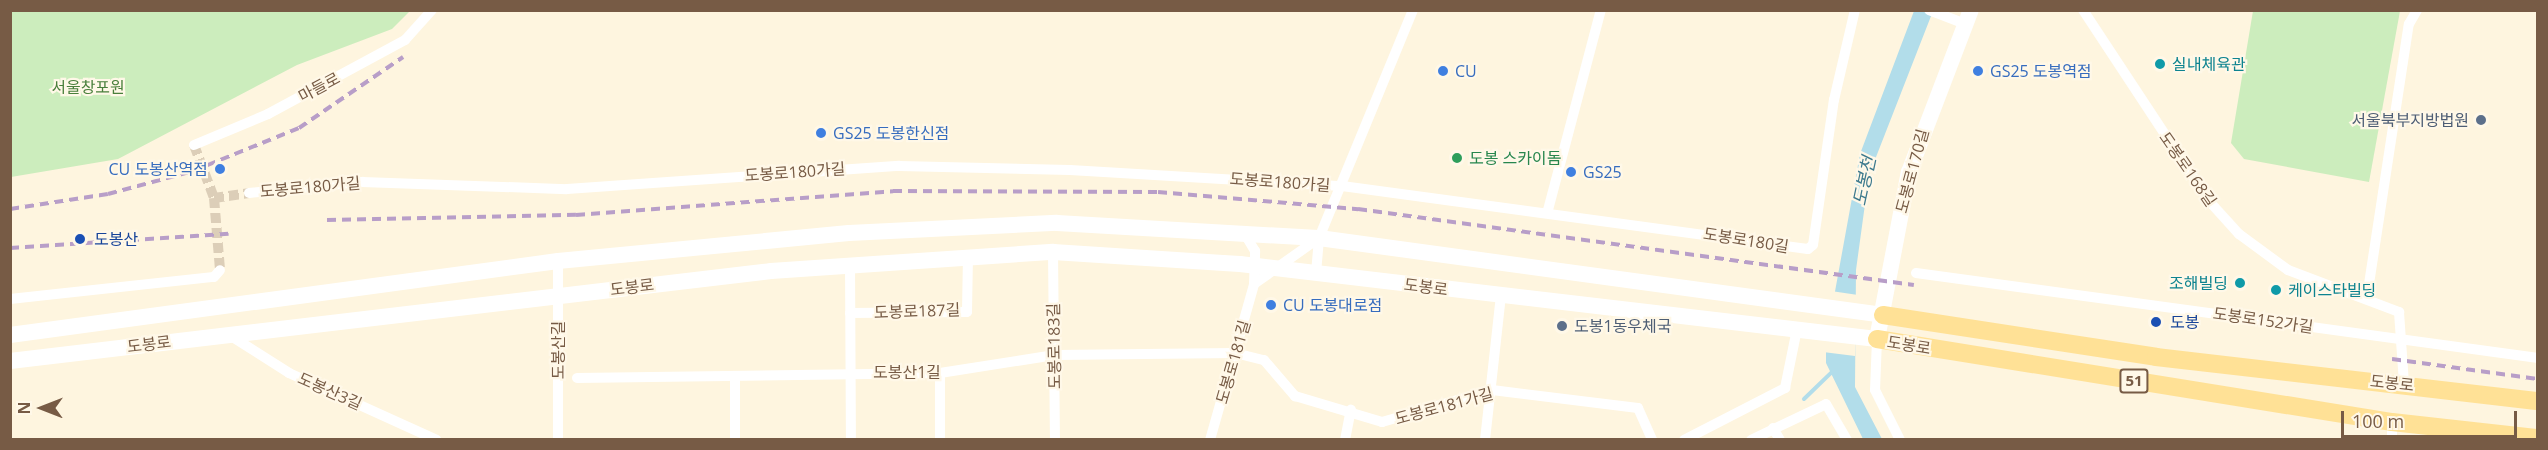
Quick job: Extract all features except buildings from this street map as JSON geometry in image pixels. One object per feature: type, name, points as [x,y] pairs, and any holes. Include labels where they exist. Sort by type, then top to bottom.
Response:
[{"type":"main road","name":"도봉로170길","points":[[1870,338],[1908,172],[1968,17]]},
{"type":"main road","name":"도봉로","points":[[10,335],[558,261],[969,225],[1242,230],[1319,238],[1806,302],[2156,357],[2538,401]]},
{"type":"main road","name":"도봉로","points":[[10,361],[558,295],[850,263],[1053,252],[1255,266],[1800,329],[1870,338],[2392,431],[2538,438]]},
{"type":"street","name":"마들로","points":[[194,145],[268,114],[405,40],[432,10]]},
{"type":"street","points":[[1316,273],[1319,238],[1413,10]]},
{"type":"street","points":[[1548,210],[1601,10]]},
{"type":"street","name":"도봉로180길","points":[[1342,186],[1548,210],[1811,248],[1834,100],[1855,10]]},
{"type":"street","points":[[1929,10],[1949,17],[1968,17]]},
{"type":"street","name":"도봉로168길","points":[[2083,10],[2208,201],[2239,234],[2288,270],[2367,297],[2399,312],[2404,339],[2404,384]]},
{"type":"street","points":[[2367,297],[2409,24],[2417,10]]},
{"type":"street","name":"도봉로180가길","points":[[249,193],[362,182],[567,189],[920,166],[1342,186]]},
{"type":"street","points":[[1242,230],[1255,251],[1254,284]]},
{"type":"street","points":[[1254,284],[1319,238]]},
{"type":"street","name":"도봉로183길","points":[[1053,252],[1055,440]]},
{"type":"street","name":"도봉로187길","points":[[850,313],[967,312],[968,255]]},
{"type":"street","name":"도봉산길","points":[[558,261],[558,440]]},
{"type":"street","name":"도봉로187길","points":[[850,263],[850,440]]},
{"type":"street","points":[[10,299],[214,277],[220,270]]},
{"type":"street","name":"도봉로152가길","points":[[1916,273],[2538,358]]},
{"type":"street","name":"도봉로181길","points":[[1210,440],[1254,284]]},
{"type":"street","points":[[1485,440],[1501,296]]},
{"type":"street","points":[[1684,440],[1785,388],[1800,329]]},
{"type":"street","name":"도봉산3길","points":[[228,334],[289,373],[437,440]]},
{"type":"street","points":[[1870,338],[1875,390],[1900,440]]},
{"type":"street","name":"도봉산1길","points":[[577,378],[850,372],[940,373],[1055,355],[1236,353]]},
{"type":"street","name":"도봉로181가길","points":[[1236,353],[1264,360],[1295,396],[1391,421],[1492,390],[1638,408],[1653,440]]},
{"type":"street","points":[[940,373],[940,440]]},
{"type":"street","points":[[735,376],[735,440]]},
{"type":"street","points":[[1751,440],[1826,404],[1847,440]]},
{"type":"street","points":[[1345,440],[1350,410]]},
{"type":"street","points":[[1773,428],[1780,440]]},
{"type":"green space","name":"서울창포원","points":[[11,10],[410,11],[392,29],[297,65],[118,159],[11,177]]},
{"type":"green space","points":[[2253,11],[2400,11],[2369,182],[2244,159],[2231,143]]},
{"type":"water","name":"도봉천","points":[[1914,11],[1933,11],[1869,175],[1856,270],[1855,387],[1882,439],[1863,439],[1826,363],[1826,341],[1860,154]]},
{"type":"pier","points":[[1831,291],[1858,295],[1855,356],[1823,352]]},
{"type":"waterway","points":[[1804,399],[1832,372]]},
{"type":"tunnel","points":[[194,145],[214,198],[220,270]]},
{"type":"tunnel","points":[[214,198],[249,193]]},
{"type":"railway","points":[[10,209],[108,194],[193,171],[299,128],[403,57]]},
{"type":"railway","points":[[327,220],[576,215],[893,191],[1158,192],[1358,209],[1914,285]]},
{"type":"railway","points":[[10,248],[229,234]]},
{"type":"railway","points":[[2392,359],[2538,379]]},
{"type":"place","name":"실내체육관","points":[[2160,64]]},
{"type":"place","name":"CU","points":[[1443,71]]},
{"type":"place","name":"GS25 도봉역점","points":[[1978,71]]},
{"type":"place","name":"서울북부지방법원","points":[[2481,120]]},
{"type":"place","name":"GS25 도봉한신점","points":[[821,133]]},
{"type":"place","name":"도봉 스카이돔","points":[[1457,158]]},
{"type":"place","name":"CU 도봉산역점","points":[[220,169]]},
{"type":"place","name":"GS25","points":[[1571,172]]},
{"type":"place","name":"도봉산","points":[[80,239]]},
{"type":"place","name":"조해빌딩","points":[[2240,283]]},
{"type":"place","name":"케이스타빌딩","points":[[2276,290]]},
{"type":"place","name":"CU 도봉대로점","points":[[1271,305]]},
{"type":"place","name":"도봉","points":[[2156,322]]},
{"type":"place","name":"도봉1동우체국","points":[[1562,326]]}]
